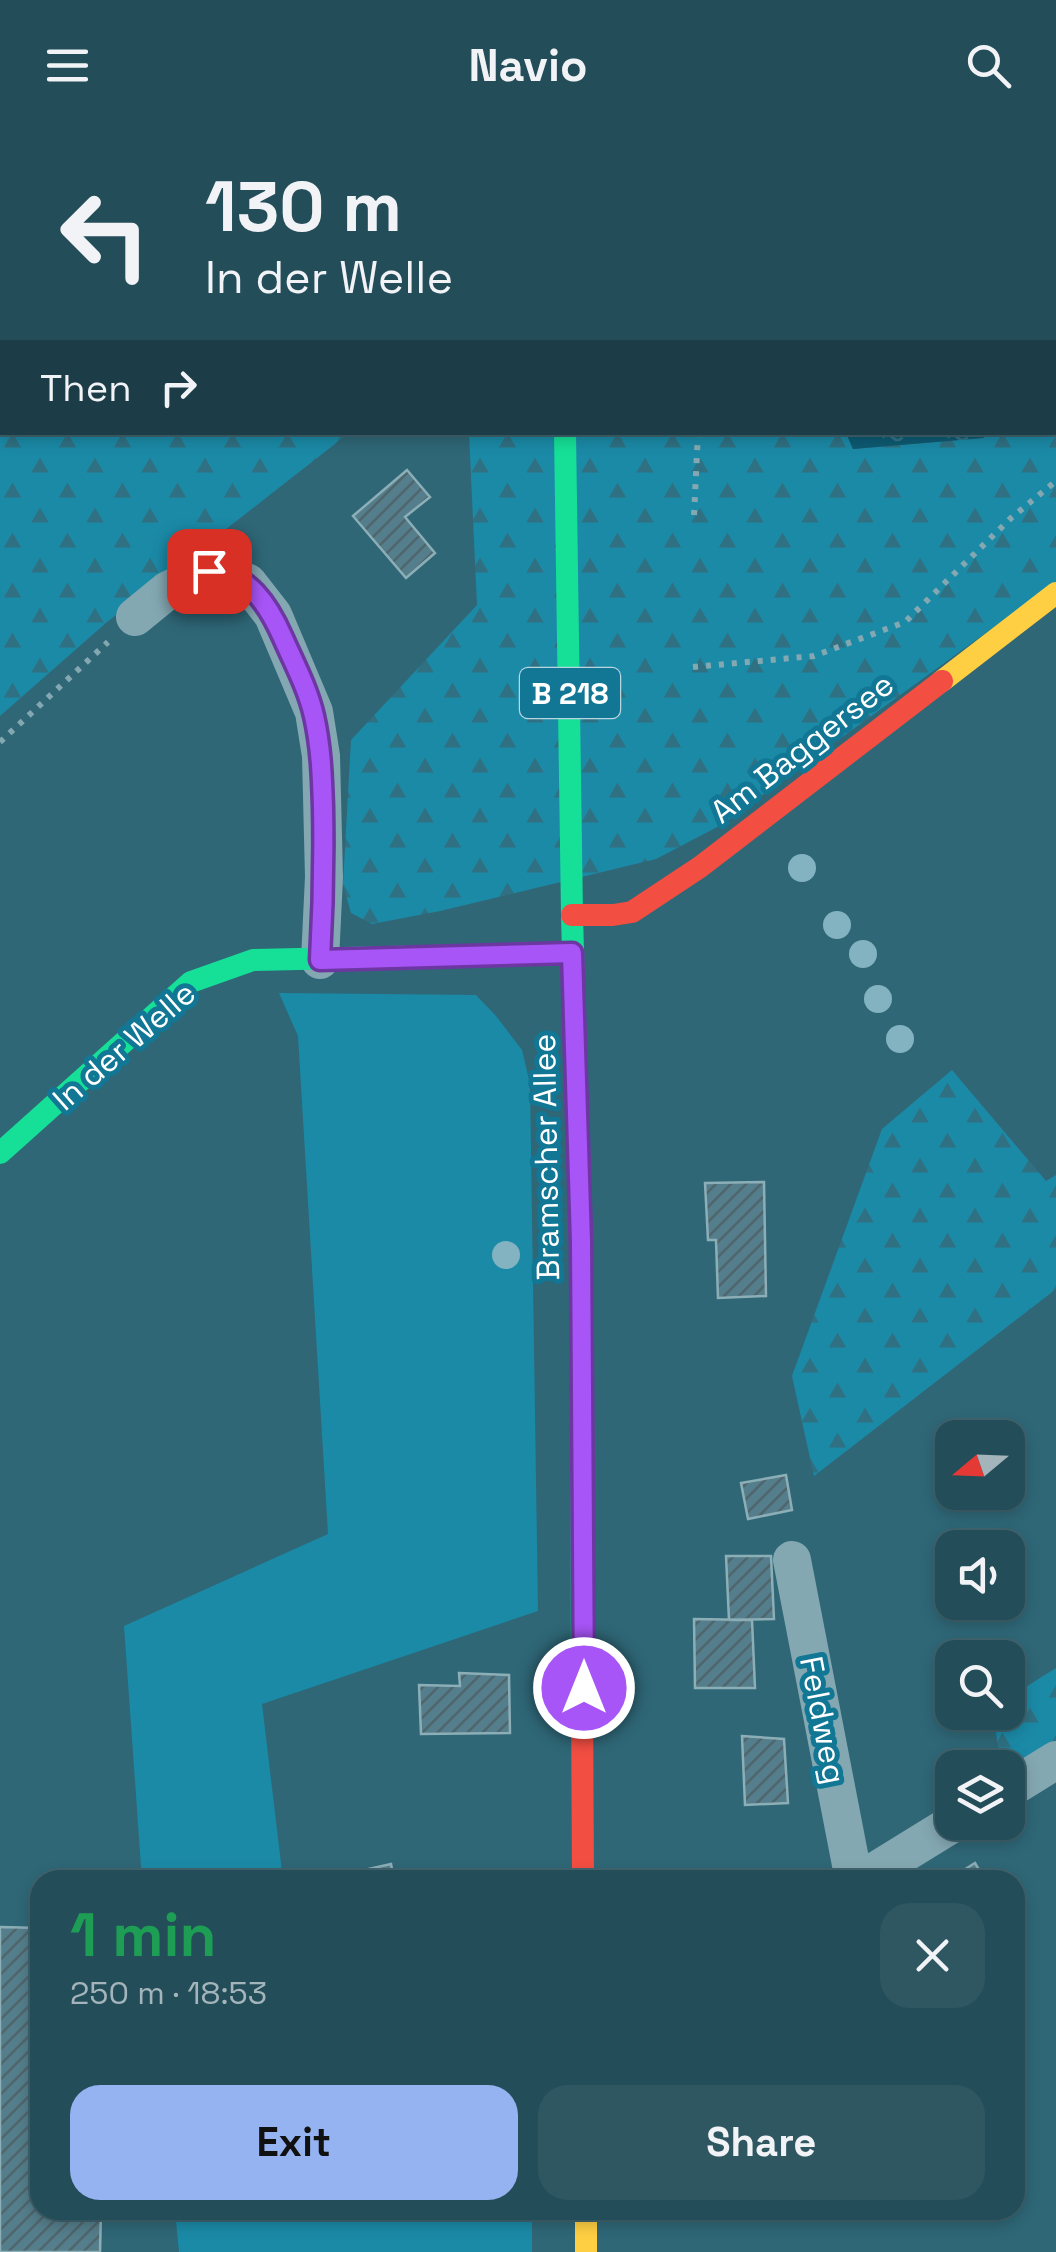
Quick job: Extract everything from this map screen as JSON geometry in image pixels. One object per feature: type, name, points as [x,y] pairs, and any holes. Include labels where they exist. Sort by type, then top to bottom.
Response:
[{"type":"main road","name":"Bramscher Allee","points":[[565,435],[572,953],[582,1299],[583,1870]]},
{"type":"main road","name":"Am Baggersee","points":[[572,915],[632,912],[700,867],[1056,593]]},
{"type":"main road","name":"In der Welle","points":[[0,1154],[192,982],[253,960],[572,953]]},
{"type":"main road","points":[[586,2220],[586,2252]]},
{"type":"street","points":[[135,618],[168,590],[209,571],[248,583],[273,615],[314,712],[321,756],[324,877],[320,960]]},
{"type":"street","name":"Feldweg","points":[[792,1560],[856,1870]]},
{"type":"street","points":[[1025,1779],[1056,1760]]},
{"type":"street","name":"Feldweg","points":[[875,1870],[935,1834]]},
{"type":"path","points":[[694,515],[698,435]]},
{"type":"path","points":[[692,667],[814,656],[905,622],[1011,518],[1056,481]]},
{"type":"path","points":[[0,742],[135,618]]},
{"type":"green space","points":[[0,435],[346,435],[107,622],[0,716]]},
{"type":"green space","points":[[469,435],[847,435],[853,449],[1056,435],[1056,582],[721,825],[656,859],[372,924],[351,913],[343,885],[351,740],[477,605]]},
{"type":"green space","points":[[279,993],[476,995],[522,1050],[530,1084],[538,1611],[262,1704],[282,1870],[141,1870],[124,1626],[328,1534],[298,1036]]},
{"type":"green space","points":[[952,1070],[1046,1181],[1056,1175],[1056,1289],[814,1476],[792,1376],[882,1129]]},
{"type":"green space","points":[[1056,1668],[1056,1760],[1025,1779],[1025,1750],[998,1750],[996,1730],[1025,1730],[1025,1687]]},
{"type":"green space","points":[[176,2220],[532,2220],[532,2252],[179,2252]]},
{"type":"water","points":[[847,435],[987,435],[983,438],[853,449]]},
{"type":"building","points":[[407,470],[430,497],[405,517],[435,553],[406,578],[353,516]]},
{"type":"building","points":[[764,1182],[766,1296],[718,1298],[716,1240],[708,1240],[705,1183]]},
{"type":"building","points":[[786,1475],[792,1510],[748,1519],[741,1483]]},
{"type":"building","points":[[726,1556],[771,1556],[774,1619],[729,1620]]},
{"type":"building","points":[[694,1619],[752,1620],[755,1688],[695,1688]]},
{"type":"building","points":[[459,1673],[509,1675],[510,1733],[421,1734],[419,1685],[460,1686]]},
{"type":"building","points":[[742,1736],[784,1739],[788,1803],[745,1805]]},
{"type":"building","points":[[391,1864],[392,1870],[364,1870]]},
{"type":"building","points":[[0,1927],[30,1928],[30,2220],[101,2220],[100,2252],[0,2252]]},
{"type":"traffic: fast","points":[[565,435],[581,1242],[582,1698]]},
{"type":"traffic: fast","points":[[0,1153],[191,982],[253,960],[572,953]]},
{"type":"traffic: slow","points":[[942,681],[1056,593]]},
{"type":"traffic: slow","points":[[586,2220],[586,2252]]},
{"type":"traffic: jam","points":[[572,915],[632,912],[700,867],[942,681]]},
{"type":"traffic: jam","points":[[582,1698],[583,1870]]},
{"type":"route","points":[[209,571],[248,583],[273,615],[314,712],[321,756],[324,846],[320,960],[572,953],[581,1242],[584,1688]]}]
